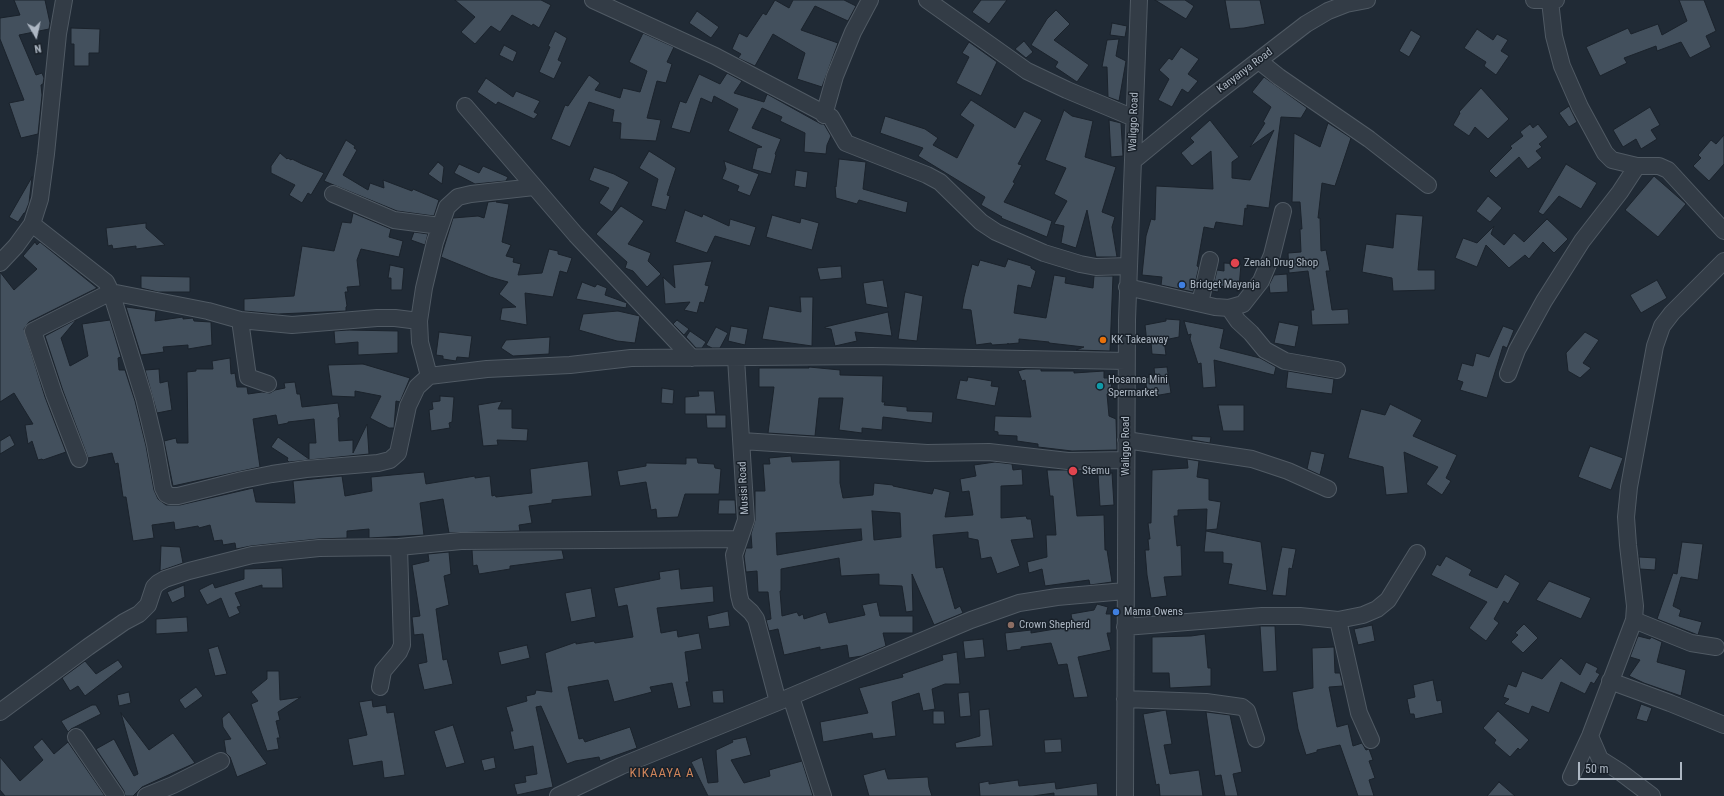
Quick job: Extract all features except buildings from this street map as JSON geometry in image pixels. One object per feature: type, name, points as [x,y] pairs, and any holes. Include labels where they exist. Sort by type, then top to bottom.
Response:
[{"type":"street","points":[[0,263],[16,246],[32,224],[40,199],[58,34],[64,0]]},
{"type":"street","points":[[594,0],[715,56],[831,118],[835,122],[843,140],[846,143],[927,175],[940,182],[981,222],[996,232],[1044,254],[1080,264],[1096,267],[1128,266]]},
{"type":"street","points":[[824,115],[834,76],[853,32],[870,0]]},
{"type":"street","points":[[927,0],[1027,71],[1067,90],[1134,118]]},
{"type":"street","name":"Kanyanya Road","points":[[1133,161],[1206,101],[1306,24],[1346,4],[1367,0]]},
{"type":"street","points":[[1534,0],[1556,0]]},
{"type":"street","points":[[1550,0],[1554,36],[1562,66],[1580,108],[1605,153],[1612,160],[1637,166],[1659,166],[1668,170],[1724,231]]},
{"type":"street","name":"Waliggo Road","points":[[1125,796],[1126,361],[1137,2]]},
{"type":"street","points":[[1259,61],[1279,77],[1369,139],[1428,185]]},
{"type":"street","points":[[465,106],[602,263],[692,358]]},
{"type":"street","points":[[1508,374],[1517,350],[1544,301],[1582,241],[1620,192],[1637,166]]},
{"type":"street","points":[[429,376],[420,342],[419,321],[424,288],[440,226],[447,207],[458,197],[493,190],[534,186]]},
{"type":"street","points":[[333,194],[394,220],[440,226]]},
{"type":"street","points":[[1128,287],[1215,307],[1229,308],[1243,304],[1261,282],[1272,255],[1283,211]]},
{"type":"street","points":[[32,224],[106,282],[111,292],[146,404],[163,488],[166,494],[170,496],[178,496],[272,474],[306,469],[378,463],[390,460],[398,453],[408,406],[417,388],[429,376],[487,369],[570,365],[631,358],[872,356],[1126,361]]},
{"type":"street","points":[[1200,304],[1210,260]]},
{"type":"street","points":[[1571,777],[1590,736],[1634,620],[1635,606],[1626,517],[1628,487],[1655,346],[1662,326],[1672,313],[1724,261]]},
{"type":"street","points":[[79,459],[54,394],[33,331],[111,292],[208,311],[240,320],[292,325],[377,318],[395,318],[419,321]]},
{"type":"street","points":[[1229,308],[1238,321],[1251,333],[1265,350],[1285,361],[1337,370]]},
{"type":"street","points":[[240,320],[248,377],[268,384]]},
{"type":"street","name":"Musisi Road","points":[[736,358],[746,520],[734,555],[739,595],[741,603],[756,619],[784,699],[823,796]]},
{"type":"street","points":[[1126,440],[1252,459],[1288,471],[1328,488]]},
{"type":"street","points":[[742,441],[927,453],[989,452],[1068,461],[1126,460]]},
{"type":"street","points":[[0,712],[88,647],[124,622],[139,614],[148,605],[154,587],[158,583],[165,579],[200,568],[252,555],[319,548],[398,547],[468,540],[739,539]]},
{"type":"street","points":[[380,687],[383,671],[399,652],[402,645],[398,547]]},
{"type":"street","points":[[1125,627],[1262,616],[1300,616],[1338,620],[1363,615],[1377,609],[1388,600],[1417,552]]},
{"type":"street","points":[[558,796],[621,766],[971,620],[1019,603],[1057,597],[1125,591]]},
{"type":"street","points":[[1338,620],[1359,713],[1371,740]]},
{"type":"street","points":[[1634,620],[1691,644],[1716,647]]},
{"type":"street","points":[[1610,682],[1670,703],[1724,726]]},
{"type":"street","points":[[1125,699],[1206,702],[1242,707],[1247,711],[1256,739]]},
{"type":"street","points":[[1590,736],[1600,759],[1619,771],[1652,796]]},
{"type":"street","points":[[76,737],[116,796]]},
{"type":"street","points":[[146,796],[173,785],[221,761]]},
{"type":"place","name":"Zenah Drug Shop","points":[[1235,263]]},
{"type":"place","name":"Bridget Mayanja","points":[[1182,285]]},
{"type":"place","name":"KK Takeaway","points":[[1103,340]]},
{"type":"place","name":"Hosanna Mini Spermarket","points":[[1100,386]]},
{"type":"place","name":"Stemu","points":[[1073,471]]},
{"type":"place","name":"Mama Owens","points":[[1116,612]]},
{"type":"place","name":"Crown Shepherd","points":[[1011,625]]},
{"type":"district","name":"KIKAAYA A","points":[[662,774]]}]
